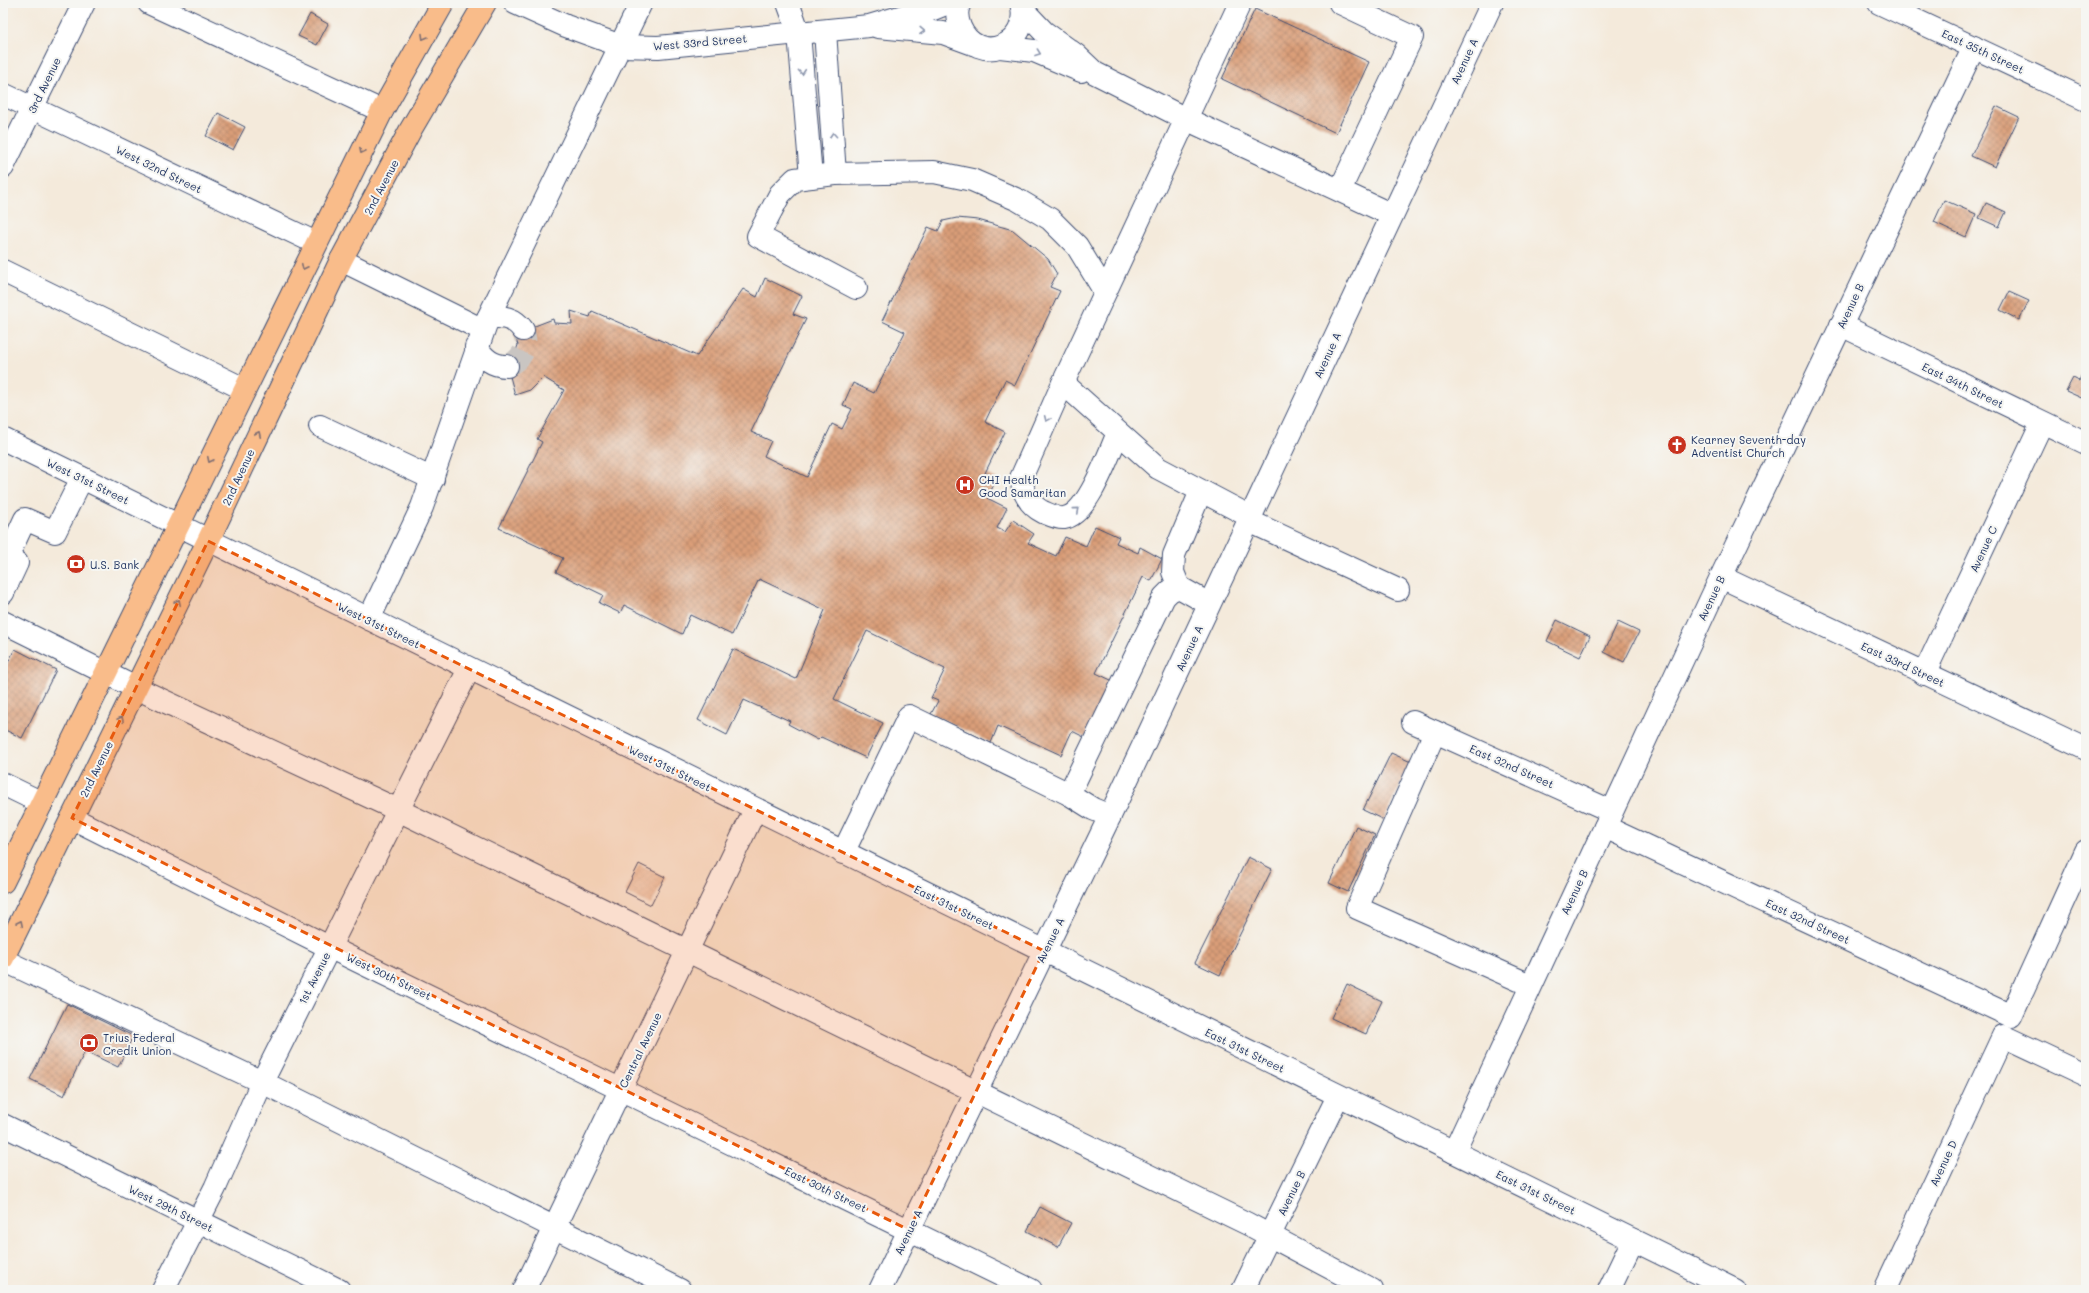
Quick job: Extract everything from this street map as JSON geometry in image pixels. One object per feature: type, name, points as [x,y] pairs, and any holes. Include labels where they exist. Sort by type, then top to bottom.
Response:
[{"type":"main road","points":[[3,882],[382,111],[443,3]]},
{"type":"main road","name":"2nd Avenue","points":[[3,959],[208,540],[341,260],[411,129],[485,3]]},
{"type":"street","name":"3rd Avenue","points":[[3,167],[84,3]]},
{"type":"street","points":[[149,3],[382,111]]},
{"type":"street","name":"West 33rd Street","points":[[515,3],[566,26],[621,46],[658,47],[869,26],[943,33],[986,48],[1000,47],[1034,51],[1081,71],[1095,73]]},
{"type":"street","points":[[369,620],[422,507],[433,479],[482,332],[641,3]]},
{"type":"street","points":[[788,3],[799,33],[810,177]]},
{"type":"street","name":"West 33rd Street","points":[[869,26],[903,16],[928,11],[948,3]]},
{"type":"street","points":[[960,3],[958,7],[958,21],[963,34],[973,44]]},
{"type":"street","points":[[1118,433],[1090,494],[1074,513],[1063,518],[1038,510],[1028,500],[1023,491],[1021,478],[1063,383],[1240,3]]},
{"type":"street","points":[[1340,3],[1412,38],[1340,190]]},
{"type":"street","name":"Avenue A","points":[[880,1290],[1110,816],[1492,3]]},
{"type":"street","name":"East 35th Street","points":[[1879,3],[2086,100]]},
{"type":"street","points":[[1022,7],[1044,32],[1076,55],[1095,73],[1186,119],[1392,214]]},
{"type":"street","points":[[1000,47],[1012,40],[1021,29],[1022,7]]},
{"type":"street","points":[[825,30],[835,174]]},
{"type":"street","name":"Avenue B","points":[[1454,1152],[1530,985],[1721,577],[1974,47]]},
{"type":"street","name":"West 32nd Street","points":[[3,94],[316,243]]},
{"type":"street","points":[[856,288],[758,236],[780,194],[795,179],[835,174],[934,172],[972,180],[1018,200],[1050,218],[1077,246],[1105,292]]},
{"type":"street","points":[[341,260],[482,332]]},
{"type":"street","points":[[3,271],[244,390]]},
{"type":"street","points":[[482,332],[497,316],[508,318],[515,322],[523,330]]},
{"type":"street","name":"East 34th Street","points":[[1841,325],[2086,443]]},
{"type":"street","points":[[482,332],[486,360],[498,366],[507,366]]},
{"type":"street","points":[[1063,383],[1158,468],[1250,519],[1398,590]]},
{"type":"street","name":"Avenue C","points":[[1924,674],[2042,423]]},
{"type":"street","points":[[320,426],[433,479]]},
{"type":"street","name":"West 31st Street","points":[[3,439],[755,810]]},
{"type":"street","points":[[3,592],[17,563],[7,558],[25,519],[55,532],[82,478]]},
{"type":"street","points":[[1201,492],[1174,555],[1173,572],[1179,587],[1209,604]]},
{"type":"street","name":"East 33rd Street","points":[[1721,577],[1924,674],[2086,749]]},
{"type":"street","points":[[1069,794],[1164,597],[1170,591],[1179,587]]},
{"type":"street","points":[[3,622],[136,688],[398,810],[976,1092],[1270,1236],[1372,1290]]},
{"type":"street","name":"1st Avenue","points":[[163,1290],[199,1222],[262,1082],[469,668]]},
{"type":"street","points":[[843,853],[909,716],[1069,794],[1093,809],[1110,816]]},
{"type":"street","name":"East 32nd Street","points":[[1413,722],[2010,1016],[2086,851]]},
{"type":"street","points":[[1435,732],[1357,908],[1530,985]]},
{"type":"street","points":[[3,784],[42,803]]},
{"type":"street","name":"East 31st Street","points":[[755,810],[1735,1290]]},
{"type":"street","name":"Central Avenue","points":[[524,1290],[755,810]]},
{"type":"street","name":"West 30th Street","points":[[72,818],[329,947],[621,1089]]},
{"type":"street","points":[[3,959],[262,1082],[680,1290]]},
{"type":"street","name":"Avenue D","points":[[1884,1290],[2003,1036],[2086,1075]]},
{"type":"street","name":"East 30th Street","points":[[621,1089],[1031,1290]]},
{"type":"street","name":"Avenue B","points":[[1243,1290],[1338,1096]]},
{"type":"street","name":"West 29th Street","points":[[3,1125],[339,1290]]},
{"type":"street","points":[[1609,1290],[1633,1240]]},
{"type":"highlighted area","points":[[208,541],[1044,951],[909,1230],[72,818]]},
{"type":"building","points":[[1255,9],[1369,62],[1336,133],[1222,79]]},
{"type":"building","points":[[310,14],[328,24],[317,45],[298,36]]},
{"type":"building","points":[[1996,106],[2019,117],[1995,167],[1971,156]]},
{"type":"building","points":[[218,113],[245,127],[233,150],[206,136]]},
{"type":"building","points":[[1944,200],[1976,214],[1966,237],[1934,222]]},
{"type":"building","points":[[1986,203],[2006,212],[1999,227],[1979,218]]},
{"type":"building","points":[[957,218],[978,220],[1013,230],[1048,259],[1057,274],[1050,287],[1060,291],[1015,385],[1005,380],[985,422],[1005,432],[985,473],[997,479],[987,498],[1007,508],[997,528],[1005,532],[1013,520],[1034,534],[1028,543],[1056,556],[1065,537],[1086,546],[1095,526],[1119,537],[1116,543],[1138,553],[1140,547],[1162,559],[1151,581],[1143,577],[1096,673],[1113,681],[1086,738],[1072,731],[1061,755],[998,726],[991,743],[931,714],[938,701],[931,698],[945,669],[867,631],[834,699],[883,723],[866,758],[821,737],[818,740],[788,724],[790,721],[744,700],[727,735],[698,720],[733,649],[796,679],[825,610],[759,579],[732,635],[690,615],[682,634],[624,605],[620,613],[599,603],[603,595],[556,572],[563,558],[499,528],[542,442],[537,439],[564,390],[543,377],[530,390],[515,395],[505,358],[516,351],[518,345],[514,334],[553,319],[554,323],[572,324],[571,311],[590,317],[592,311],[697,356],[743,289],[757,297],[765,278],[802,296],[793,314],[806,319],[751,432],[771,441],[764,456],[807,477],[832,424],[842,429],[852,409],[843,405],[853,383],[874,393],[905,332],[882,321],[928,227],[938,231],[943,221]]},
{"type":"building","points":[[2009,292],[2029,301],[2019,320],[2000,310]]},
{"type":"building","points":[[2086,365],[2086,400],[2066,391],[2073,378],[2079,381]]},
{"type":"building","points":[[1557,620],[1590,636],[1580,657],[1547,641]]},
{"type":"building","points":[[1618,622],[1639,632],[1624,662],[1604,652]]},
{"type":"building","points":[[15,649],[56,670],[22,738],[3,729],[3,672]]},
{"type":"building","points":[[1391,753],[1411,762],[1384,820],[1363,810]]},
{"type":"building","points":[[1356,826],[1375,835],[1348,892],[1329,883]]},
{"type":"building","points":[[1248,857],[1272,869],[1220,975],[1195,963]]},
{"type":"building","points":[[639,864],[665,877],[651,905],[625,892]]},
{"type":"building","points":[[1347,984],[1382,1001],[1366,1034],[1331,1018]]},
{"type":"building","name":"Trius Federal Credit Union","points":[[67,1004],[133,1036],[118,1067],[85,1051],[64,1096],[30,1079]]},
{"type":"building","points":[[1040,1207],[1071,1223],[1058,1247],[1027,1231]]},
{"type":"tunnel","points":[[507,366],[517,360],[523,352],[526,342],[523,330]]},
{"type":"place","name":"Kearney Seventh-day Adventist Church","points":[[1677,445]]},
{"type":"place","name":"CHI Health Good Samaritan","points":[[965,485]]},
{"type":"place","name":"U.S. Bank","points":[[76,564]]},
{"type":"place","name":"Trius Federal Credit Union","points":[[89,1043]]}]
